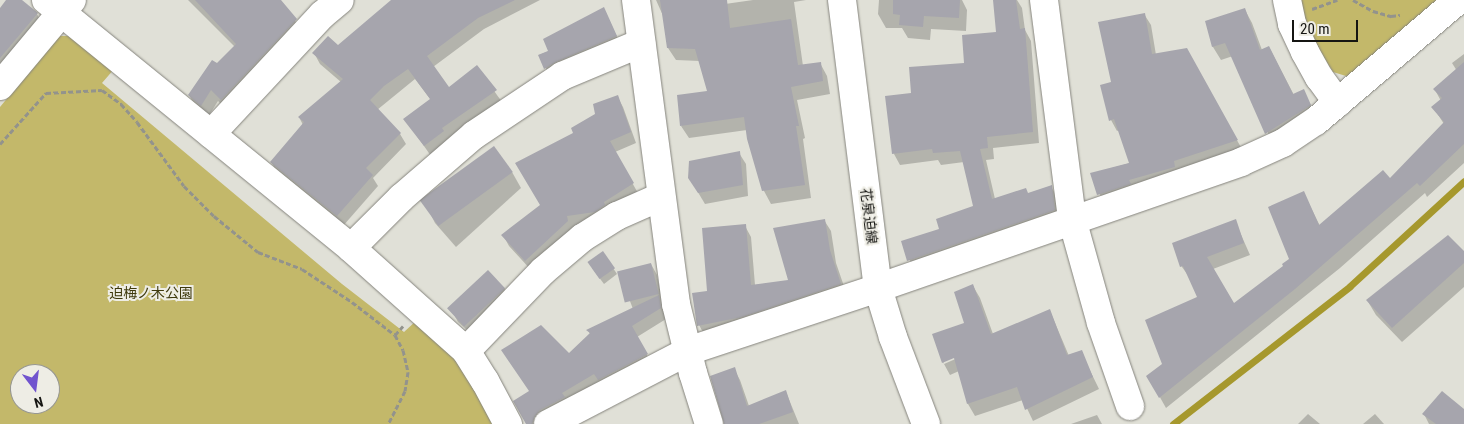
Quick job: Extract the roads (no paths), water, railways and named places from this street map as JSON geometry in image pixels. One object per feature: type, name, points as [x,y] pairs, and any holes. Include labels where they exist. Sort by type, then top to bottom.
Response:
[{"type":"street","points":[[211,134],[322,15],[340,0]]},
{"type":"street","points":[[636,0],[660,197],[676,304],[709,424]]},
{"type":"street","name":"花泉迫線","points":[[842,0],[878,288],[893,337],[926,424]]},
{"type":"street","points":[[1044,0],[1072,219],[1101,323],[1130,406]]},
{"type":"street","points":[[1287,0],[1292,24],[1319,78],[1338,103]]},
{"type":"street","points":[[548,424],[688,351],[878,288],[1072,219],[1241,162],[1283,143],[1338,103],[1458,0]]},
{"type":"street","points":[[0,86],[59,4],[211,134],[351,248],[466,351],[485,381],[508,424]]},
{"type":"street","points":[[351,248],[401,198],[474,135],[562,76],[641,43]]},
{"type":"street","points":[[466,351],[524,290],[582,238],[618,216],[660,197]]},
{"type":"waterway","points":[[1173,424],[1350,286],[1464,181]]},
{"type":"park label","name":"迫梅ノ木公園","points":[[151,293]]}]
